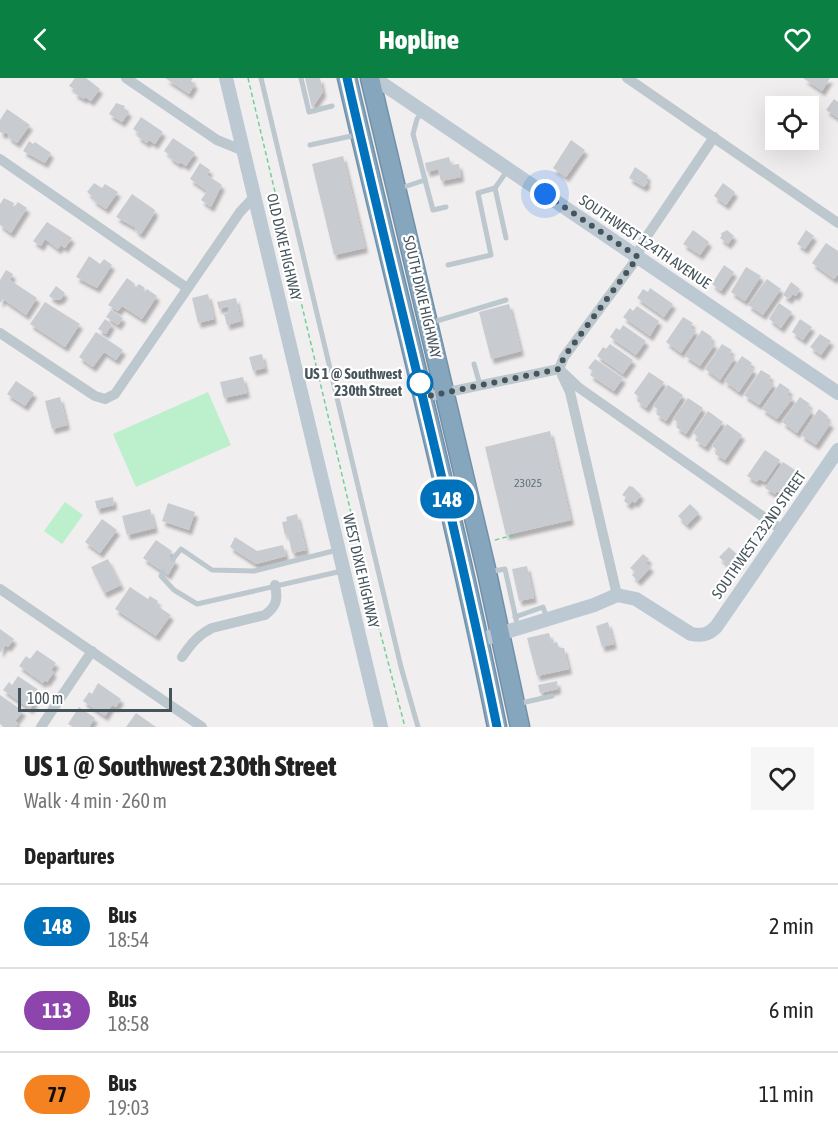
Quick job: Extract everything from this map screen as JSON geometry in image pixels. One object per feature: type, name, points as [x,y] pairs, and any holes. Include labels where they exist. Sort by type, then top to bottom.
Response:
[{"type":"highway","name":"SOUTH DIXIE HIGHWAY","points":[[372,78],[396,189],[488,573],[502,598],[512,626],[515,704],[520,727]]},
{"type":"highway","name":"SOUTH DIXIE HIGHWAY","points":[[348,84],[424,397],[480,640],[497,727]]},
{"type":"highway","points":[[348,84],[364,100],[387,201],[405,226]]},
{"type":"street","points":[[126,78],[217,140],[244,152]]},
{"type":"street","name":"OLD DIXIE HIGHWAY","points":[[226,78],[308,423]]},
{"type":"street","name":"SOUTHWEST 124TH AVENUE","points":[[372,78],[838,393]]},
{"type":"street","points":[[627,78],[838,223]]},
{"type":"street","points":[[480,640],[512,626],[547,620],[617,595],[570,392],[559,369],[564,357],[638,257],[641,245],[714,137]]},
{"type":"street","points":[[0,159],[187,288]]},
{"type":"street","points":[[0,333],[95,396],[105,399],[115,394],[240,212],[255,196]]},
{"type":"street","points":[[424,397],[559,369]]},
{"type":"street","points":[[559,369],[578,387],[782,530]]},
{"type":"street","points":[[576,418],[582,406],[598,401]]},
{"type":"street","name":"WEST DIXIE HIGHWAY","points":[[308,423],[381,727]]},
{"type":"street","name":"SOUTHWEST 232ND STREET","points":[[617,595],[630,597],[643,603],[684,631],[698,636],[704,635],[716,627],[838,450]]},
{"type":"street","points":[[182,657],[197,637],[212,628],[265,615],[272,610],[278,597],[275,585]]},
{"type":"street","points":[[0,589],[202,727]]},
{"type":"street","points":[[41,727],[92,651]]},
{"type":"street","points":[[179,727],[187,716]]},
{"type":"lane","points":[[261,78],[397,651],[418,727]]},
{"type":"lane","points":[[301,78],[309,112],[332,106]]},
{"type":"lane","points":[[423,111],[417,119],[413,134],[433,210],[446,207]]},
{"type":"lane","points":[[310,145],[360,134]]},
{"type":"lane","points":[[448,266],[491,255],[478,193],[495,188],[508,169]]},
{"type":"lane","points":[[396,189],[425,180]]},
{"type":"lane","points":[[495,188],[506,238]]},
{"type":"lane","points":[[429,324],[463,316],[507,300]]},
{"type":"lane","points":[[474,364],[480,386]]},
{"type":"lane","points":[[173,559],[181,549],[212,570],[254,571],[339,549]]},
{"type":"lane","points":[[164,572],[161,576],[174,590],[197,604],[344,571]]},
{"type":"lane","points":[[515,704],[552,696]]},
{"type":"path","points":[[248,78],[405,727]]},
{"type":"path","points":[[495,540],[514,535],[514,533]]},
{"type":"green space","points":[[208,392],[231,445],[136,487],[113,434]]},
{"type":"green space","points":[[65,502],[83,515],[62,544],[44,531]]},
{"type":"building","points":[[75,78],[86,78],[100,89],[91,101],[74,93],[76,90],[69,86]]},
{"type":"building","points":[[165,78],[193,78],[191,81],[195,84],[189,94]]},
{"type":"building","points":[[305,78],[320,78],[323,92],[312,108]]},
{"type":"building","points":[[803,78],[830,78],[822,91]]},
{"type":"building","points":[[834,99],[838,102],[838,118],[826,110]]},
{"type":"building","points":[[116,103],[125,106],[124,108],[129,112],[122,122],[109,114]]},
{"type":"building","points":[[7,109],[30,125],[17,143],[5,132],[4,134],[0,132],[0,120]]},
{"type":"building","points":[[141,117],[163,132],[155,144],[149,140],[147,143],[137,136],[139,133],[133,129]]},
{"type":"building","points":[[173,138],[195,153],[186,166],[180,162],[179,164],[164,151]]},
{"type":"building","points":[[571,140],[585,150],[566,177],[553,168]]},
{"type":"building","points":[[29,141],[33,144],[35,142],[51,153],[45,163],[23,151]]},
{"type":"building","points":[[343,156],[365,248],[334,255],[312,164]]},
{"type":"building","points":[[449,157],[451,165],[459,164],[461,177],[441,181],[438,169],[427,172],[425,163]]},
{"type":"building","points":[[200,163],[210,170],[207,175],[222,185],[211,207],[201,200],[207,191],[190,179]]},
{"type":"building","points":[[635,167],[648,176],[646,180],[648,182],[644,187],[629,178]]},
{"type":"building","points":[[94,183],[102,188],[105,184],[118,192],[106,209],[93,200],[94,198],[87,192]]},
{"type":"building","points":[[723,183],[735,192],[726,205],[714,196]]},
{"type":"building","points":[[132,194],[155,210],[141,234],[135,230],[136,228],[116,217]]},
{"type":"building","points":[[4,198],[14,203],[14,207],[18,202],[27,208],[11,233],[0,225],[0,204]]},
{"type":"building","points":[[47,222],[72,238],[65,248],[61,245],[58,249],[45,239],[41,246],[33,241]]},
{"type":"building","points":[[693,230],[709,242],[700,255],[683,244]]},
{"type":"building","points":[[727,230],[734,236],[728,244],[720,238],[722,235],[720,234]]},
{"type":"building","points":[[806,230],[814,236],[805,249],[797,244]]},
{"type":"building","points":[[826,243],[838,251],[838,274],[834,279],[812,263]]},
{"type":"building","points":[[89,256],[100,264],[104,259],[112,265],[97,288],[76,277]]},
{"type":"building","points":[[724,265],[734,272],[721,291],[712,284]]},
{"type":"building","points":[[746,267],[761,276],[745,301],[731,292]]},
{"type":"building","points":[[6,270],[13,274],[10,280],[37,298],[26,315],[3,299],[0,303],[0,280]]},
{"type":"building","points":[[127,278],[135,284],[134,286],[139,284],[145,288],[142,291],[144,293],[147,289],[157,296],[142,319],[122,306],[118,311],[108,305]]},
{"type":"building","points":[[767,279],[781,289],[763,315],[748,305]]},
{"type":"building","points":[[791,282],[800,289],[796,296],[793,294],[789,299],[783,295]]},
{"type":"building","points":[[56,286],[65,293],[61,299],[55,300],[49,296]]},
{"type":"building","points":[[650,288],[673,304],[664,317],[637,298],[643,289],[648,292]]},
{"type":"building","points":[[208,294],[214,319],[198,323],[192,298]]},
{"type":"building","points":[[236,298],[241,321],[227,325],[224,314],[228,313],[228,306],[219,309],[217,302]]},
{"type":"building","points":[[45,302],[80,324],[65,347],[30,324]]},
{"type":"building","points":[[779,303],[792,312],[781,328],[769,319]]},
{"type":"building","points":[[509,304],[521,351],[491,359],[479,312]]},
{"type":"building","points":[[637,306],[659,321],[650,336],[623,317],[630,308],[633,311]]},
{"type":"building","points":[[111,310],[123,318],[118,325],[106,317]]},
{"type":"building","points":[[683,317],[693,323],[690,327],[696,331],[681,353],[666,342]]},
{"type":"building","points":[[105,319],[112,324],[106,334],[98,329]]},
{"type":"building","points":[[800,319],[812,327],[803,340],[792,332]]},
{"type":"building","points":[[623,325],[646,341],[636,355],[610,337],[616,328],[620,330]]},
{"type":"building","points":[[702,330],[712,337],[710,341],[715,344],[700,366],[685,356]]},
{"type":"building","points":[[96,332],[123,350],[116,360],[104,352],[93,367],[79,357]]},
{"type":"building","points":[[820,334],[831,341],[821,355],[810,347]]},
{"type":"building","points":[[610,344],[633,360],[623,374],[597,356],[603,347],[606,349]]},
{"type":"building","points":[[722,344],[732,350],[729,354],[735,358],[720,380],[705,369]]},
{"type":"building","points":[[262,354],[265,368],[253,371],[249,357]]},
{"type":"building","points":[[742,356],[752,363],[749,366],[754,370],[739,392],[724,381]]},
{"type":"building","points":[[595,359],[623,378],[614,391],[590,375],[593,371],[588,368]]},
{"type":"building","points":[[761,370],[771,376],[768,380],[774,384],[759,405],[744,395]]},
{"type":"building","points":[[649,372],[664,382],[646,408],[637,401],[639,397],[634,393]]},
{"type":"building","points":[[243,377],[247,393],[224,398],[220,382]]},
{"type":"building","points":[[16,381],[34,393],[25,406],[7,394]]},
{"type":"building","points":[[780,383],[790,390],[787,394],[793,398],[777,419],[762,409]]},
{"type":"building","points":[[668,385],[683,395],[666,421],[656,414],[659,410],[653,406]]},
{"type":"building","points":[[60,397],[67,425],[52,429],[45,401]]},
{"type":"building","points":[[800,397],[810,404],[807,407],[812,411],[797,433],[782,422]]},
{"type":"building","points":[[688,398],[703,408],[686,434],[676,427],[679,423],[673,419]]},
{"type":"building","points":[[819,409],[828,416],[826,420],[831,423],[816,445],[801,435]]},
{"type":"building","points":[[708,411],[723,422],[705,447],[695,440],[698,437],[693,433]]},
{"type":"building","points":[[727,424],[742,435],[725,460],[715,454],[717,450],[712,446]]},
{"type":"building","points":[[550,431],[571,520],[506,535],[485,447]]},
{"type":"building","points":[[765,450],[780,460],[765,482],[759,479],[757,482],[747,476]]},
{"type":"building","points":[[783,462],[798,472],[782,494],[777,491],[775,494],[765,488]]},
{"type":"building","points":[[629,486],[641,495],[635,503],[632,501],[629,505],[624,501],[626,497],[622,495]]},
{"type":"building","points":[[113,497],[114,505],[97,509],[95,501]]},
{"type":"building","points":[[168,503],[195,512],[189,530],[162,521]]},
{"type":"building","points":[[690,504],[699,513],[687,525],[678,516]]},
{"type":"building","points":[[150,509],[155,528],[127,535],[122,516]]},
{"type":"building","points":[[297,514],[306,550],[292,553],[288,534],[285,535],[282,522],[287,521],[286,517]]},
{"type":"building","points":[[102,519],[117,530],[100,553],[85,542]]},
{"type":"building","points":[[235,537],[257,551],[283,545],[286,556],[256,564],[230,547]]},
{"type":"building","points":[[156,540],[172,551],[169,556],[176,561],[168,575],[143,558]]},
{"type":"building","points":[[729,547],[743,560],[735,568],[733,566],[731,568],[719,557]]},
{"type":"building","points":[[643,554],[649,559],[646,563],[651,567],[638,581],[632,575],[635,572],[630,568]]},
{"type":"building","points":[[108,559],[121,585],[104,593],[91,567]]},
{"type":"building","points":[[527,566],[534,598],[519,601],[512,569]]},
{"type":"building","points":[[130,587],[148,599],[150,596],[158,601],[156,605],[171,615],[156,636],[115,609]]},
{"type":"building","points":[[608,622],[614,644],[602,647],[596,626]]},
{"type":"building","points":[[0,629],[14,639],[8,647],[5,645],[0,653]]},
{"type":"building","points":[[549,633],[552,643],[557,642],[559,648],[564,648],[569,669],[537,676],[527,638]]},
{"type":"building","points":[[37,650],[56,663],[51,670],[54,672],[47,682],[45,680],[43,683],[19,666],[26,656],[30,659]]},
{"type":"building","points":[[18,676],[40,691],[30,709],[3,690],[9,682],[12,685]]},
{"type":"building","points":[[557,681],[558,689],[540,693],[538,685]]},
{"type":"building","points":[[98,683],[121,699],[116,707],[112,705],[105,716],[83,701],[89,692],[92,694]]},
{"type":"building","points":[[0,695],[23,711],[15,721],[18,723],[16,727],[4,727],[0,724]]},
{"type":"building","points":[[79,707],[95,718],[89,727],[73,727],[68,724]]},
{"type":"building","points":[[136,713],[156,727],[126,727]]},
{"type":"bus line","name":"148","points":[[347,78],[424,397],[480,640],[497,727]]},
{"type":"place","name":"US 1 @ Southwest 230th Street","points":[[420,383]]},
{"type":"route","points":[[420,383],[424,397],[559,369],[564,357],[638,257],[545,194]]}]
